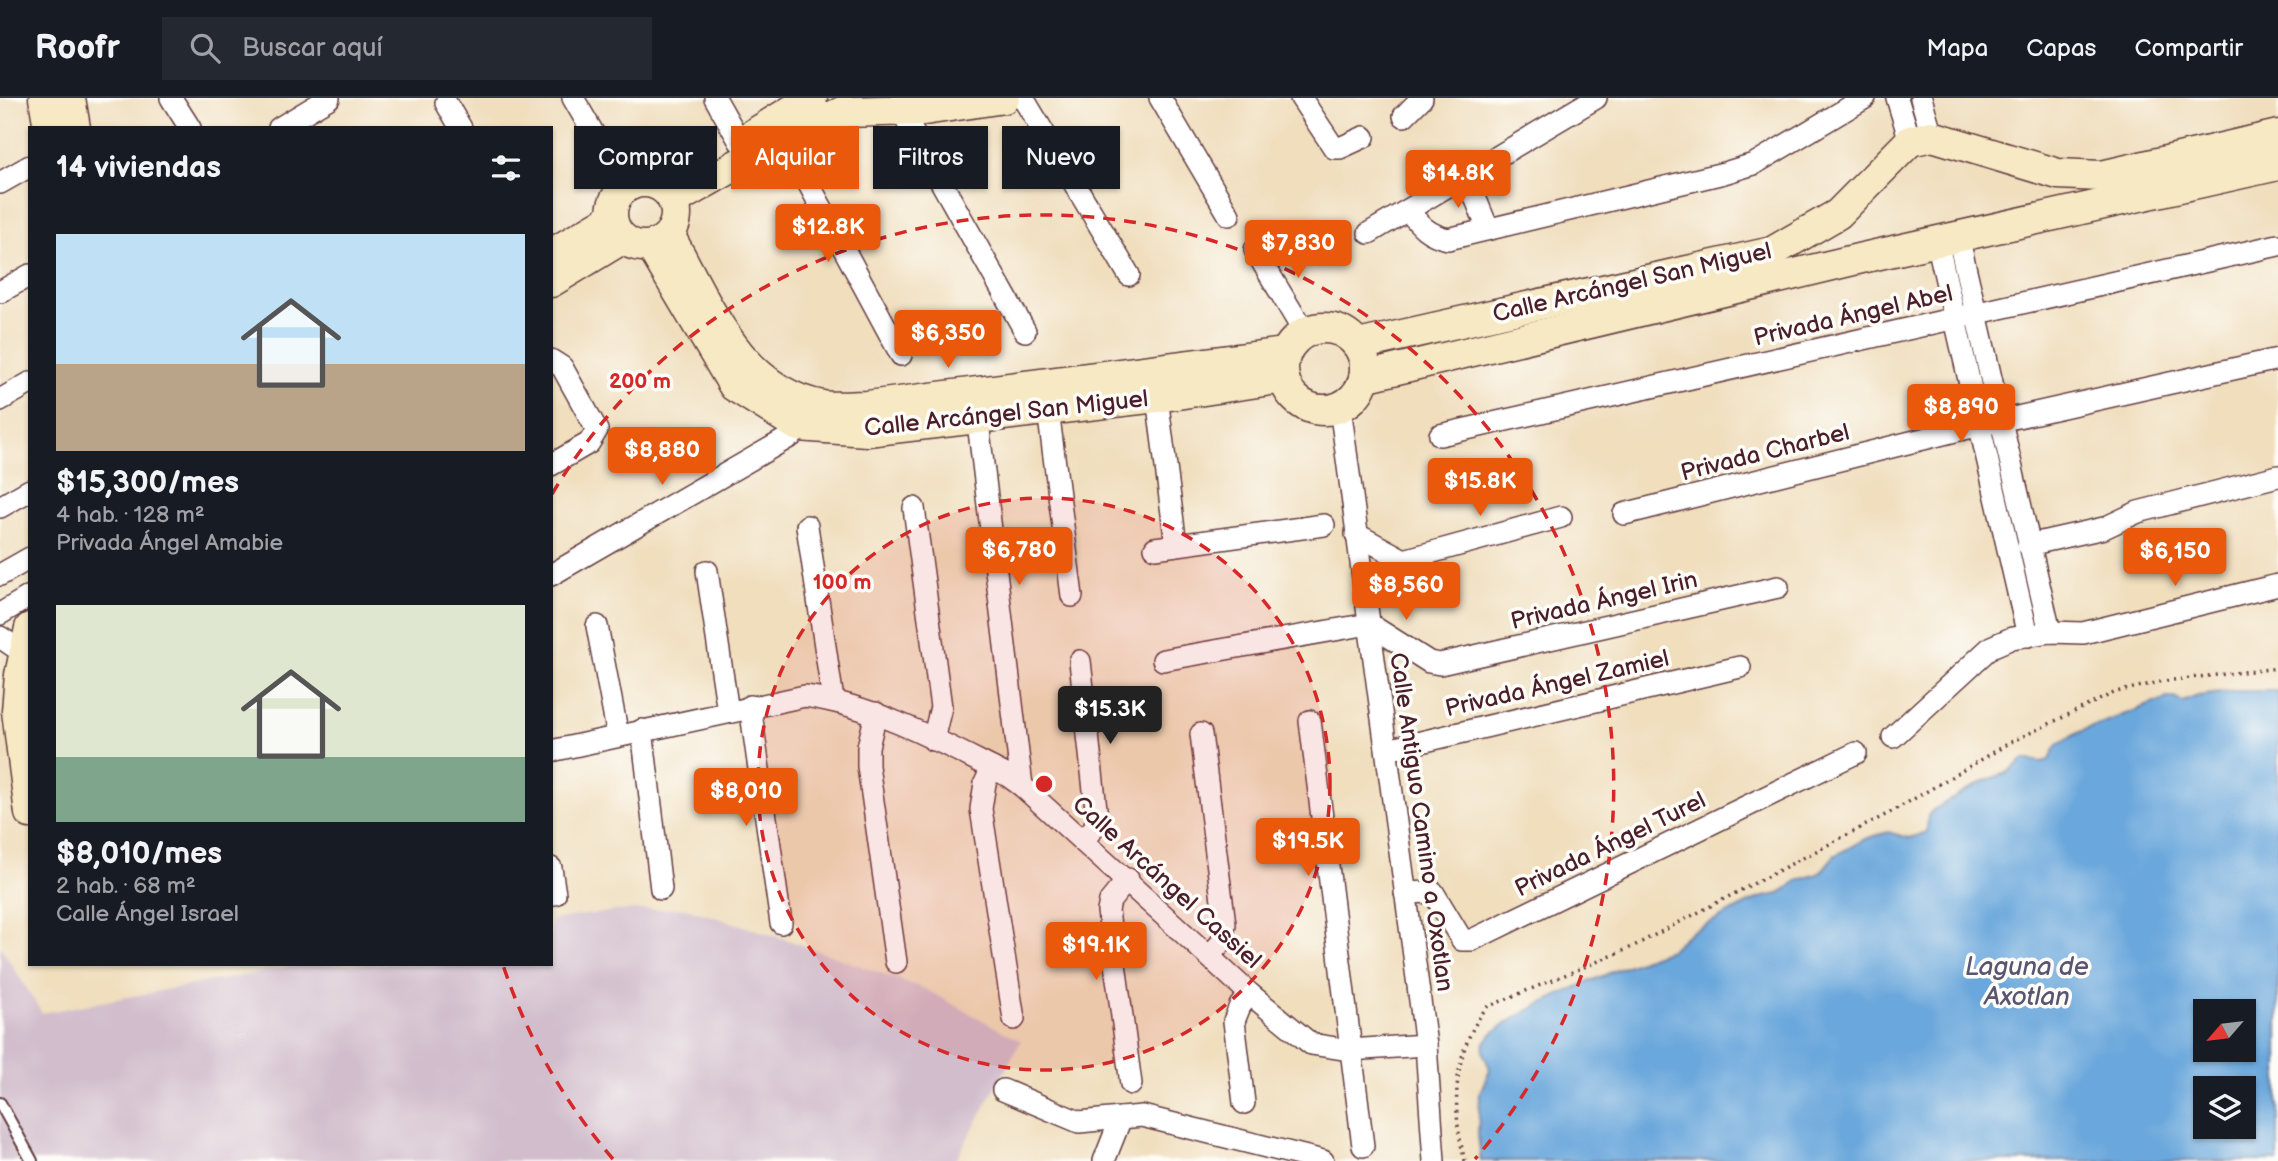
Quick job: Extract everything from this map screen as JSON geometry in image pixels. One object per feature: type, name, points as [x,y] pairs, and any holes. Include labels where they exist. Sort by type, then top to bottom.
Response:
[{"type":"street","points":[[171,98],[189,126]]},
{"type":"street","points":[[282,126],[329,98]]},
{"type":"street","points":[[573,98],[589,126]]},
{"type":"street","points":[[715,98],[731,126]]},
{"type":"street","points":[[766,126],[812,98]]},
{"type":"street","points":[[811,126],[842,112],[897,105],[1004,98]]},
{"type":"street","points":[[1023,98],[1129,275]]},
{"type":"street","points":[[1160,98],[1228,215]]},
{"type":"street","points":[[1301,98],[1334,148],[1364,137]]},
{"type":"street","points":[[1404,116],[1422,98]]},
{"type":"street","points":[[1369,233],[1596,98]]},
{"type":"street","points":[[1409,211],[1420,225],[1435,236],[1448,239],[1754,164],[1865,98]]},
{"type":"street","points":[[1896,98],[1921,138],[2058,174],[2101,176],[2278,135]]},
{"type":"street","points":[[1921,98],[1921,138]]},
{"type":"street","points":[[446,103],[460,126]]},
{"type":"street","points":[[897,105],[1026,331]]},
{"type":"street","name":"Calle Arcángel San Miguel","points":[[1358,345],[1772,252],[1838,214],[1921,138]]},
{"type":"street","points":[[665,193],[731,148]]},
{"type":"street","points":[[665,193],[731,162]]},
{"type":"street","name":"Calle Arcángel San Miguel","points":[[1364,377],[1862,258],[2278,165]]},
{"type":"street","points":[[0,183],[28,167]]},
{"type":"street","points":[[2058,174],[2067,186],[2067,200],[2060,213]]},
{"type":"street","points":[[1466,175],[1488,229]]},
{"type":"street","points":[[624,189],[612,207],[617,229],[636,246],[660,241],[676,218],[665,193],[656,189]]},
{"type":"street","points":[[811,189],[901,355]]},
{"type":"street","points":[[1838,214],[1834,228],[1838,242],[1848,253],[1862,258]]},
{"type":"street","points":[[553,253],[617,229]]},
{"type":"street","points":[[553,280],[617,229]]},
{"type":"street","points":[[1947,239],[1965,317],[2000,421],[2050,632]]},
{"type":"street","name":"Calle Arcángel San Miguel","points":[[660,241],[730,344],[751,369],[781,390],[822,406],[975,405],[1048,410],[1157,397],[1291,354]]},
{"type":"street","name":"Calle Arcángel San Miguel","points":[[660,241],[734,386],[798,426],[867,431],[975,405],[1291,354]]},
{"type":"street","name":"Privada Ángel Abel","points":[[1440,435],[2278,245]]},
{"type":"street","points":[[1255,250],[1291,354],[1289,391],[1306,405],[1326,410],[1340,407],[1356,395],[1364,377],[1364,360],[1358,345],[1349,336],[1327,327],[1291,354]]},
{"type":"street","points":[[0,292],[28,276]]},
{"type":"street","points":[[1965,317],[1979,426],[2028,636]]},
{"type":"street","name":"Privada Charbel","points":[[1624,514],[2000,421],[2278,359]]},
{"type":"street","points":[[553,361],[562,367],[597,430],[590,443],[553,465]]},
{"type":"street","points":[[0,400],[28,384]]},
{"type":"street","points":[[1157,397],[1165,546],[1324,525]]},
{"type":"street","points":[[975,405],[1022,786]]},
{"type":"street","name":"Calle Antiguo Camino a Oxotlan","points":[[1340,407],[1426,1045],[1434,1161]]},
{"type":"street","points":[[1048,410],[1072,596]]},
{"type":"street","points":[[553,574],[793,435],[798,426]]},
{"type":"street","points":[[2028,545],[2104,528],[2138,512],[2278,476]]},
{"type":"street","points":[[0,507],[28,491]]},
{"type":"street","points":[[914,508],[941,708],[933,740]]},
{"type":"street","points":[[1356,534],[1404,560],[1561,517]]},
{"type":"street","points":[[807,526],[833,700]]},
{"type":"street","points":[[0,575],[28,559]]},
{"type":"street","points":[[707,571],[728,712]]},
{"type":"street","points":[[1892,737],[1991,646],[2050,632],[2070,635],[2278,584]]},
{"type":"street","name":"Privada Ángel Irin","points":[[1368,624],[1429,662],[1440,664],[1778,587]]},
{"type":"street","points":[[0,614],[28,597]]},
{"type":"street","points":[[1163,660],[1368,624]]},
{"type":"street","points":[[597,626],[618,736]]},
{"type":"street","points":[[0,637],[27,641],[10,680],[17,711],[28,797]]},
{"type":"street","points":[[1080,661],[1097,818],[1094,828],[1083,840]]},
{"type":"street","name":"Privada Ángel Zamiel","points":[[1387,750],[1740,667]]},
{"type":"street","name":"Calle Arcángel Cassiel","points":[[553,751],[805,696],[833,700],[876,713],[992,768],[1022,786],[1128,879],[1250,994],[1311,1044],[1349,1050],[1426,1045]]},
{"type":"street","points":[[750,706],[781,923]]},
{"type":"street","points":[[876,713],[868,747],[867,766],[896,962]]},
{"type":"street","points":[[1310,721],[1363,1146]]},
{"type":"street","points":[[642,730],[661,889]]},
{"type":"street","points":[[1201,734],[1225,924],[1222,942],[1210,956]]},
{"type":"street","name":"Privada Ángel Turel","points":[[1405,893],[1433,892],[1454,931],[1462,940],[1472,940],[1856,753]]},
{"type":"street","points":[[992,768],[985,783],[981,809],[1014,1019]]},
{"type":"street","points":[[1128,879],[1110,901],[1108,911],[1131,1084]]},
{"type":"street","points":[[553,882],[555,894]]},
{"type":"street","points":[[1244,1103],[1234,1021],[1240,1006],[1250,994]]},
{"type":"street","points":[[1003,1090],[1079,1122],[1142,1116],[1322,1161]]},
{"type":"street","points":[[1104,1161],[1121,1118]]},
{"type":"lane","points":[[0,1103],[32,1161]]},
{"type":"path","points":[[1465,1161],[1459,1138],[1457,1076],[1473,1025],[1486,1007],[1628,949],[1894,811],[2013,741],[2116,692],[2164,681],[2278,668]]},
{"type":"shaded area","points":[[686,908],[785,939],[925,989],[1021,1041],[955,1161],[0,1161],[0,946],[42,1013],[293,966],[553,966],[553,920],[615,911]]},
{"type":"water","name":"Laguna de Axotlan","points":[[2236,691],[2278,691],[2278,1161],[1481,1161],[1478,1134],[1480,1092],[1490,1070],[1483,1049],[1493,1034],[1512,1020],[1568,991],[1670,950],[1689,933],[1759,898],[1779,894],[1797,881],[1820,873],[1834,856],[1865,839],[1888,832],[1909,838],[1927,832],[1928,816],[1933,810],[1984,781],[2007,773],[2024,759],[2041,762],[2049,760],[2058,744],[2082,731],[2167,698],[2182,702],[2198,696]]}]
